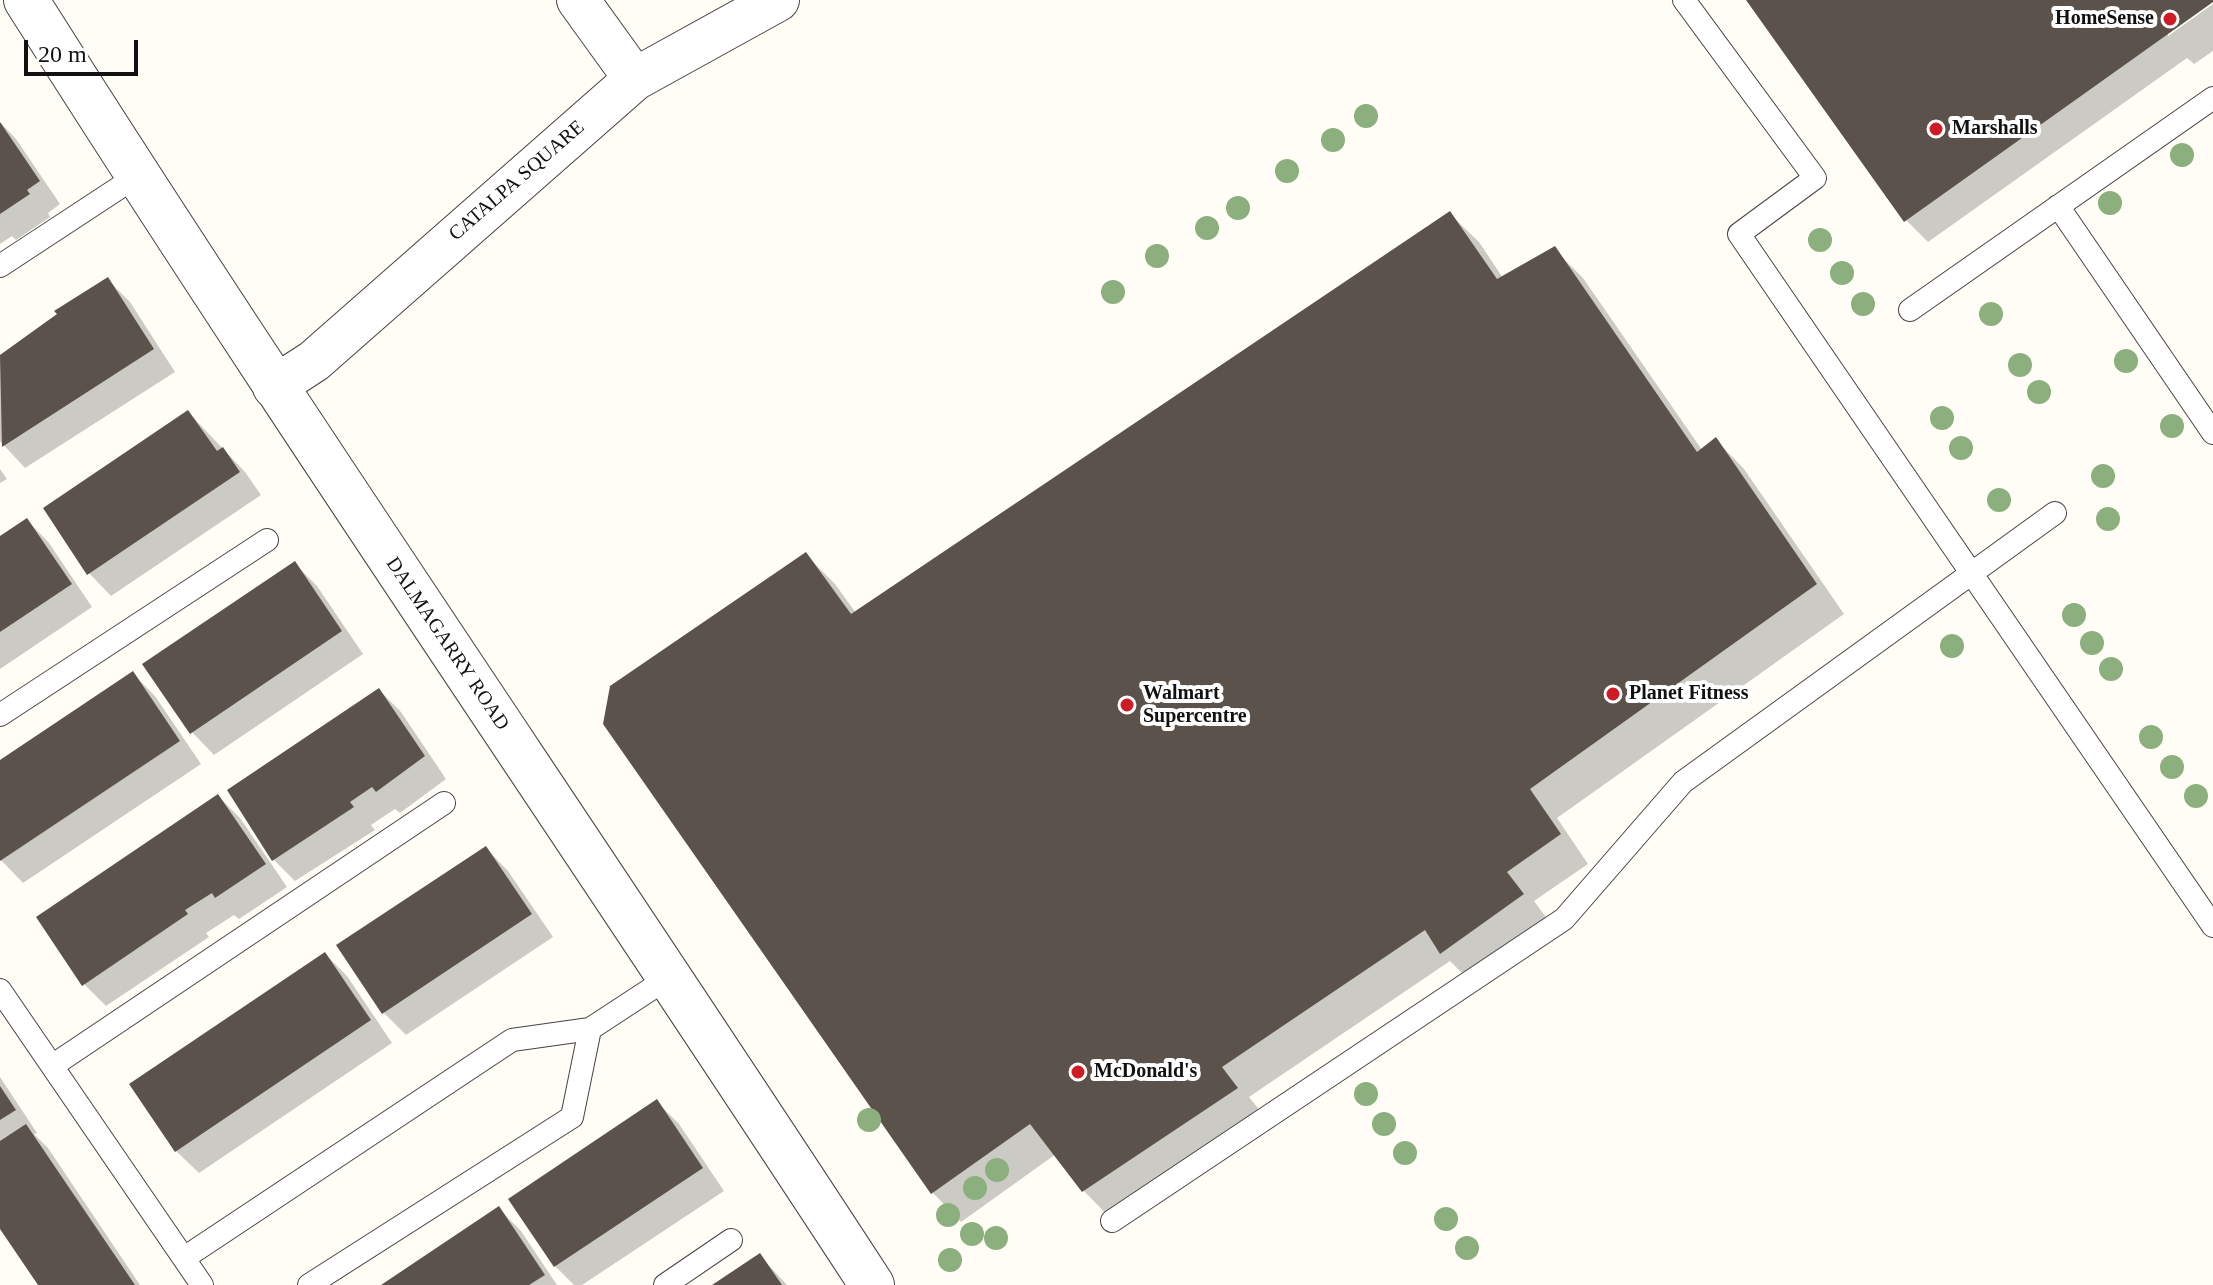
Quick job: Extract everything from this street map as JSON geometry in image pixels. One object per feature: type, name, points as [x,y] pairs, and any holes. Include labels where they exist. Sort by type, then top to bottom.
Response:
[{"type":"street","name":"DALMAGARRY ROAD","points":[[26,0],[274,387],[671,976],[872,1285]]},
{"type":"street","points":[[578,0],[635,79]]},
{"type":"street","name":"CATALPA SQUARE","points":[[274,387],[314,361],[635,79],[778,0]]},
{"type":"lane","points":[[1684,0],[1815,178],[1739,234],[2213,926]]},
{"type":"lane","points":[[1910,310],[2213,98]]},
{"type":"lane","points":[[0,266],[137,176]]},
{"type":"lane","points":[[2058,206],[2213,433]]},
{"type":"lane","points":[[1112,1221],[1564,919],[1683,782],[2055,513]]},
{"type":"lane","points":[[0,715],[267,540]]},
{"type":"lane","points":[[52,1066],[444,803]]},
{"type":"lane","points":[[184,1258],[512,1040],[590,1029],[671,976]]},
{"type":"lane","points":[[0,990],[202,1285]]},
{"type":"lane","points":[[309,1285],[572,1117],[590,1029]]},
{"type":"lane","points":[[665,1285],[731,1240]]},
{"type":"building","name":"Marshalls","points":[[1746,0],[2213,0],[2213,2],[1904,222]]},
{"type":"building","points":[[0,122],[40,181],[27,190],[30,194],[0,214]]},
{"type":"building","name":"Walmart Supercentre","points":[[1450,211],[1497,279],[1555,246],[1697,452],[1716,437],[1817,584],[1530,789],[1561,834],[1507,872],[1524,894],[1440,954],[1425,930],[1222,1067],[1238,1088],[1082,1192],[1030,1124],[931,1194],[603,724],[610,686],[806,552],[851,614]]},
{"type":"building","points":[[108,277],[154,349],[2,447],[0,355],[57,314],[54,311]]},
{"type":"building","points":[[188,410],[217,451],[223,447],[240,472],[87,575],[43,508]]},
{"type":"building","points":[[27,518],[72,584],[0,632],[0,536]]},
{"type":"building","points":[[295,561],[342,631],[190,734],[142,664]]},
{"type":"building","points":[[133,671],[180,741],[0,861],[0,760]]},
{"type":"building","points":[[379,688],[425,756],[376,792],[372,787],[350,802],[354,807],[272,861],[227,790]]},
{"type":"building","points":[[218,794],[266,864],[215,898],[212,893],[185,910],[188,914],[82,986],[36,917]]},
{"type":"building","points":[[486,846],[532,914],[382,1014],[336,945]]},
{"type":"building","points":[[325,952],[371,1020],[175,1152],[129,1084]]},
{"type":"building","points":[[0,1086],[16,1110],[0,1120]]},
{"type":"building","points":[[657,1099],[703,1168],[554,1267],[508,1199]]},
{"type":"building","points":[[26,1124],[135,1285],[38,1285],[0,1229],[0,1141]]},
{"type":"building","points":[[499,1206],[545,1275],[529,1285],[381,1285]]},
{"type":"building","points":[[760,1253],[782,1285],[712,1285]]},
{"type":"place","name":"HomeSense","points":[[2170,19]]},
{"type":"place","name":"Marshalls","points":[[1936,129]]},
{"type":"place","name":"Planet Fitness","points":[[1613,694]]},
{"type":"place","name":"Walmart Supercentre","points":[[1127,705]]},
{"type":"place","name":"McDonald's","points":[[1078,1072]]}]
